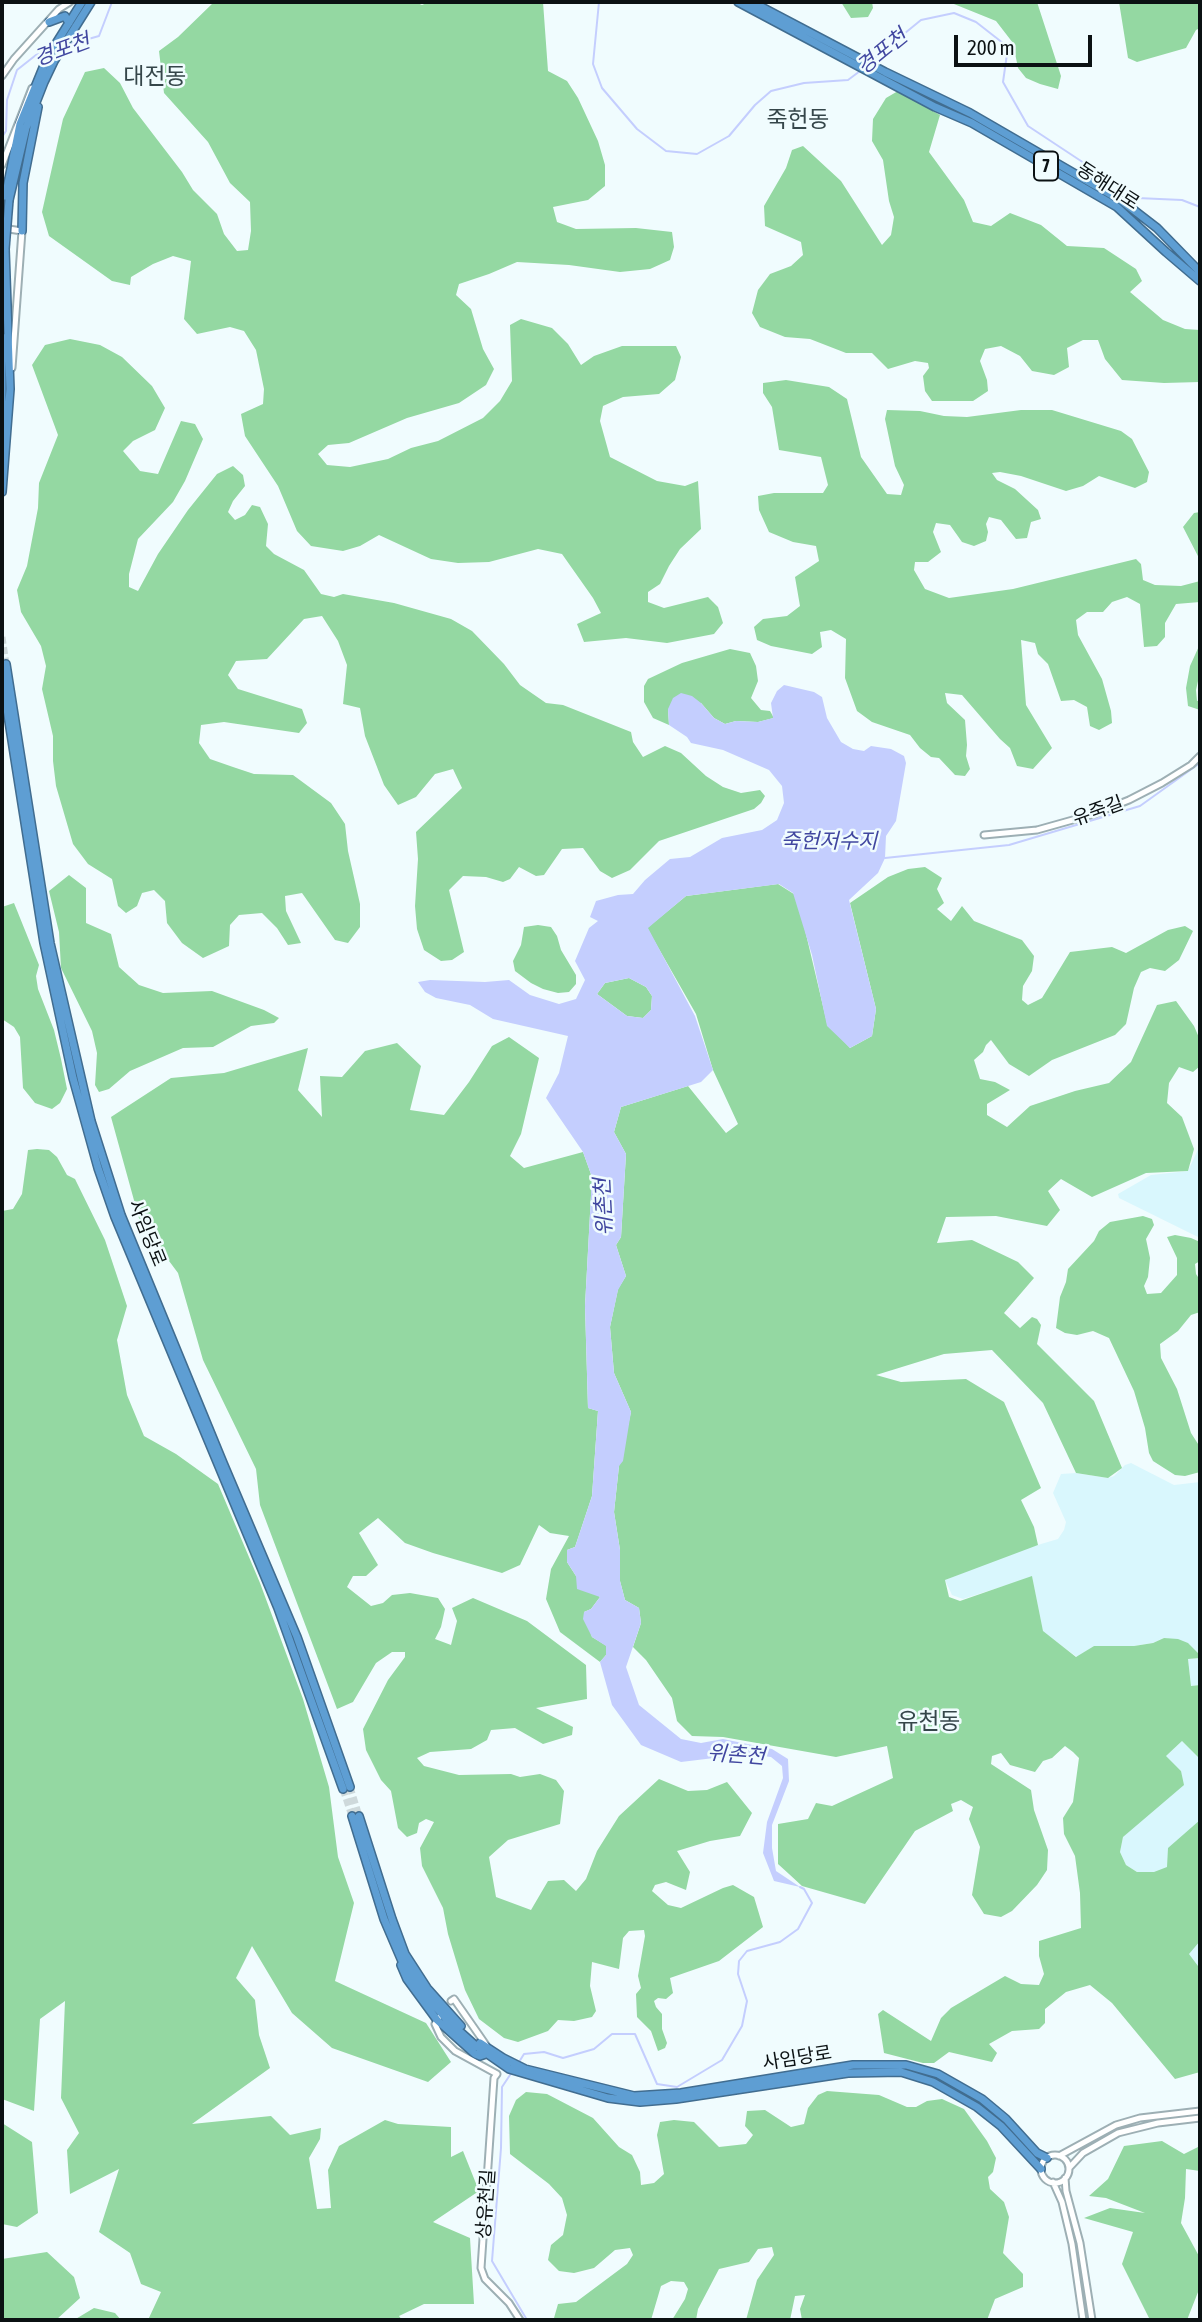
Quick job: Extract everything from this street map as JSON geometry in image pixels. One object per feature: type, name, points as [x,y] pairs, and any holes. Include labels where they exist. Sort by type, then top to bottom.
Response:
[{"type":"highway","points":[[2,214],[40,83],[82,2]]},
{"type":"highway","points":[[69,28],[91,2]]},
{"type":"highway","name":"7","points":[[738,2],[855,61]]},
{"type":"highway","name":"7","points":[[752,2],[818,42]]},
{"type":"highway","points":[[49,22],[65,16],[69,28]]},
{"type":"highway","name":"동해대로","points":[[855,61],[885,72],[970,113],[1122,201],[1157,228],[1200,272]]},
{"type":"highway","name":"동해대로","points":[[855,61],[1117,207],[1200,281]]},
{"type":"highway","points":[[22,231],[23,183],[40,83]]},
{"type":"highway","points":[[2,492],[10,389],[6,200]]},
{"type":"highway","points":[[2,337],[2,422]]},
{"type":"highway","points":[[2,371],[4,382]]},
{"type":"highway","name":"사임당로","points":[[6,664],[50,943],[85,1124],[118,1216],[216,1464],[291,1639],[346,1788]]},
{"type":"highway","name":"사임당로","points":[[2,677],[44,943],[76,1078]]},
{"type":"highway","points":[[355,1816],[409,1961],[454,2020],[490,2054],[475,2054],[438,2018],[407,1979],[384,1919],[355,1816]]},
{"type":"highway","points":[[398,1954],[420,1988],[447,2020],[490,2054],[524,2072]]},
{"type":"highway","name":"사임당로","points":[[524,2072],[623,2094],[645,2096],[681,2094],[853,2065],[906,2065],[938,2074],[982,2099],[1006,2119],[1037,2153],[1047,2158]]},
{"type":"highway","name":"사임당로","points":[[524,2072],[618,2100],[653,2102],[848,2073],[901,2072],[933,2082],[977,2106],[1001,2126],[1041,2169]]},
{"type":"street","points":[[2,76],[59,9],[70,2]]},
{"type":"street","points":[[2,165],[28,94],[40,83]]},
{"type":"street","points":[[2,228],[22,231],[10,389]]},
{"type":"street","name":"유죽길","points":[[984,835],[1037,830],[1094,814],[1162,783],[1191,765],[1200,756]]},
{"type":"street","points":[[453,2000],[490,2054]]},
{"type":"street","name":"상유천길","points":[[438,2018],[436,2031],[455,2051],[497,2074],[494,2078],[481,2268],[485,2278],[509,2303],[520,2320]]},
{"type":"street","points":[[1065,2178],[1053,2182],[1045,2179],[1042,2163],[1047,2158],[1059,2156],[1116,2125],[1148,2117],[1200,2111]]},
{"type":"street","points":[[1092,2320],[1080,2243],[1066,2190],[1065,2178],[1069,2168],[1083,2153],[1118,2133],[1158,2123],[1200,2118]]},
{"type":"street","points":[[1059,2156],[1066,2160],[1069,2168]]},
{"type":"street","points":[[1053,2182],[1062,2202],[1072,2244],[1083,2320]]},
{"type":"shaded area","points":[[1200,1145],[1200,1238],[1119,1198],[1118,1194],[1151,1175],[1188,1171]]},
{"type":"shaded area","points":[[1131,1463],[1174,1485],[1200,1482],[1200,1655],[1187,1643],[1164,1638],[1134,1646],[1094,1646],[1077,1657],[1043,1632],[1032,1577],[963,1599],[952,1595],[945,1580],[1014,1552],[1058,1539],[1066,1522],[1053,1493],[1061,1474],[1076,1473],[1108,1478]]},
{"type":"shaded area","points":[[1200,1658],[1200,1685],[1191,1686],[1188,1659]]},
{"type":"shaded area","points":[[1182,1741],[1200,1759],[1200,2001],[1154,1872],[1137,1872],[1126,1865],[1120,1852],[1123,1837],[1181,1771],[1165,1757]]},
{"type":"green space","points":[[214,2],[415,2],[422,5],[429,2],[543,2],[548,71],[567,81],[578,98],[598,141],[605,165],[605,186],[588,200],[553,207],[557,222],[576,229],[636,228],[672,232],[674,247],[670,260],[650,269],[620,272],[517,262],[459,284],[456,295],[471,309],[483,349],[494,369],[486,385],[459,403],[407,418],[349,443],[328,445],[318,454],[327,465],[350,467],[388,459],[411,448],[438,441],[483,418],[500,401],[512,381],[510,325],[521,319],[552,328],[568,344],[581,365],[594,356],[622,346],[676,346],[681,357],[675,380],[659,394],[623,397],[603,406],[600,421],[610,457],[657,481],[685,486],[698,481],[701,529],[680,549],[660,584],[648,592],[648,602],[664,608],[708,597],[718,607],[723,623],[714,634],[667,643],[626,638],[584,642],[577,624],[601,613],[562,554],[538,549],[489,562],[458,563],[431,559],[379,535],[360,546],[343,551],[311,546],[297,531],[278,486],[245,436],[241,414],[263,404],[264,389],[256,350],[244,331],[230,327],[197,334],[184,319],[191,261],[173,256],[131,277],[130,285],[112,281],[49,236],[42,212],[63,119],[85,72],[104,68],[120,83],[133,108],[193,190],[217,214],[224,234],[237,251],[248,250],[251,231],[250,202],[230,183],[208,142],[164,93],[159,51],[178,37]]},
{"type":"green space","points":[[841,2],[872,2],[873,8],[868,17],[851,18]]},
{"type":"green space","points":[[949,2],[1037,2],[1061,76],[1058,89],[1026,78],[1018,68],[1013,43],[996,21]]},
{"type":"green space","points":[[1119,2],[1200,2],[1200,28],[1196,30],[1186,48],[1137,62],[1128,58]]},
{"type":"green space","points":[[898,91],[940,115],[929,152],[964,200],[973,222],[991,226],[1010,213],[1041,225],[1067,246],[1104,248],[1136,269],[1142,281],[1130,292],[1163,320],[1185,329],[1200,330],[1200,382],[1122,380],[1105,359],[1098,340],[1083,340],[1067,348],[1069,367],[1054,375],[1032,371],[1020,356],[1001,346],[985,349],[980,361],[988,391],[973,401],[932,401],[925,391],[923,376],[929,368],[928,363],[915,361],[888,369],[872,353],[846,353],[810,339],[785,337],[760,327],[752,313],[758,290],[770,274],[791,266],[803,255],[801,242],[765,226],[764,206],[786,168],[792,150],[803,146],[841,181],[882,245],[891,235],[894,217],[883,160],[872,141],[873,119],[886,98]]},
{"type":"green space","points":[[70,339],[100,345],[122,357],[152,386],[165,408],[155,430],[133,441],[123,451],[140,471],[158,474],[181,421],[195,424],[203,439],[173,502],[138,539],[129,574],[129,587],[138,591],[158,554],[188,510],[217,474],[233,466],[243,475],[245,486],[228,512],[235,520],[245,515],[252,505],[260,507],[268,524],[266,546],[274,554],[304,570],[321,594],[334,597],[343,594],[394,603],[451,619],[472,631],[520,685],[546,703],[563,705],[631,732],[633,742],[643,757],[665,746],[681,753],[706,776],[723,787],[741,793],[760,790],[765,796],[761,803],[754,809],[659,841],[630,870],[612,878],[600,871],[583,848],[562,849],[544,875],[536,876],[519,867],[510,879],[503,882],[486,877],[463,876],[449,890],[464,952],[452,960],[441,961],[424,950],[417,929],[416,832],[462,788],[453,769],[435,774],[416,797],[398,805],[384,785],[365,736],[360,708],[343,704],[347,665],[338,641],[322,616],[304,619],[267,659],[236,661],[228,675],[238,689],[302,709],[307,723],[299,733],[224,722],[201,725],[199,743],[210,759],[254,774],[293,775],[331,803],[345,824],[360,904],[360,927],[348,943],[335,940],[302,893],[285,896],[286,911],[301,943],[288,945],[277,928],[262,913],[239,915],[230,925],[229,946],[203,958],[182,943],[167,923],[165,901],[154,890],[142,893],[137,906],[126,913],[118,906],[112,879],[88,864],[73,844],[56,786],[53,736],[42,689],[46,666],[41,646],[21,612],[17,590],[27,566],[38,508],[39,483],[58,435],[32,365],[45,345]]},
{"type":"green space","points":[[786,380],[829,387],[847,399],[861,457],[887,494],[901,495],[904,485],[895,466],[885,419],[887,410],[967,417],[1021,410],[1052,410],[1121,431],[1132,439],[1149,472],[1147,482],[1135,488],[1099,476],[1083,486],[1066,491],[1021,476],[992,473],[997,480],[1015,489],[1038,510],[1041,519],[1031,522],[1027,538],[1016,539],[1001,520],[989,517],[986,524],[986,541],[974,546],[962,542],[950,525],[936,523],[933,532],[941,552],[928,562],[915,562],[914,570],[925,589],[949,598],[1013,589],[1136,559],[1141,564],[1143,580],[1155,585],[1181,586],[1200,581],[1200,602],[1176,604],[1165,623],[1165,637],[1157,646],[1144,647],[1140,604],[1127,597],[1112,602],[1103,612],[1087,612],[1076,620],[1078,635],[1102,679],[1112,723],[1099,730],[1090,726],[1087,707],[1074,700],[1061,701],[1048,664],[1038,654],[1035,643],[1021,640],[1026,705],[1052,748],[1033,769],[1017,766],[1010,748],[962,695],[945,693],[947,703],[965,720],[966,756],[970,769],[965,776],[955,775],[939,758],[931,757],[920,748],[910,735],[872,722],[857,711],[845,678],[846,639],[831,630],[820,632],[822,647],[812,654],[771,646],[757,640],[754,627],[763,619],[787,616],[800,606],[795,577],[819,561],[816,546],[793,542],[769,532],[759,510],[758,496],[774,493],[823,493],[828,485],[821,457],[779,450],[772,407],[763,393],[763,383]]},
{"type":"green space","points":[[1200,512],[1200,560],[1183,527],[1194,513]]},
{"type":"green space","points":[[1200,644],[1200,672],[1196,690],[1200,710],[1188,706],[1186,688],[1190,666]]},
{"type":"green space","points":[[730,649],[750,653],[756,666],[758,681],[751,698],[761,710],[770,711],[774,718],[725,724],[714,718],[701,703],[668,709],[669,725],[653,718],[644,702],[644,686],[648,679],[682,663]]},
{"type":"green space","points":[[925,867],[942,878],[937,889],[944,903],[937,909],[951,921],[962,906],[974,921],[1022,940],[1034,956],[1032,971],[1023,986],[1022,1000],[1028,1005],[1042,998],[1070,952],[1112,947],[1126,953],[1168,930],[1185,926],[1193,931],[1179,960],[1165,971],[1150,968],[1141,972],[1134,988],[1126,1024],[1115,1035],[1052,1060],[1029,1076],[1009,1064],[991,1040],[974,1060],[980,1079],[995,1082],[1010,1090],[987,1104],[987,1115],[1007,1127],[1030,1106],[1109,1083],[1131,1062],[1157,1005],[1176,1001],[1194,1026],[1200,1040],[1200,1066],[1193,1072],[1179,1067],[1169,1083],[1167,1103],[1182,1117],[1194,1149],[1188,1171],[1146,1173],[1092,1197],[1061,1179],[1048,1191],[1060,1210],[1047,1226],[996,1216],[946,1217],[937,1243],[972,1240],[1018,1262],[1034,1278],[1004,1313],[1020,1328],[1032,1317],[1037,1319],[1041,1325],[1037,1344],[1094,1401],[1122,1468],[1108,1478],[1076,1473],[1043,1403],[992,1350],[944,1354],[876,1375],[901,1382],[966,1379],[1004,1402],[1041,1488],[1021,1500],[1034,1527],[1038,1545],[945,1580],[949,1597],[960,1601],[1032,1576],[1043,1631],[1076,1657],[1094,1646],[1134,1646],[1164,1638],[1188,1643],[1200,1655],[1200,1658],[1188,1659],[1191,1686],[1200,1685],[1200,1759],[1182,1741],[1166,1756],[1181,1771],[1184,1785],[1123,1837],[1120,1852],[1126,1865],[1137,1872],[1154,1872],[1167,1867],[1168,1848],[1200,1820],[1200,1941],[1189,1954],[1200,1966],[1200,2072],[1175,2079],[1112,2003],[1090,1985],[1066,1992],[1045,2009],[1045,2023],[1039,2029],[1012,2031],[989,2044],[997,2053],[992,2062],[949,2052],[934,2063],[923,2063],[884,2053],[878,2014],[883,2010],[931,2041],[941,2018],[951,2008],[1005,1976],[1021,1984],[1039,1985],[1044,1974],[1039,1956],[1039,1941],[1081,1928],[1075,1856],[1064,1834],[1063,1818],[1073,1802],[1079,1758],[1073,1752],[1065,1746],[1052,1758],[1043,1761],[1035,1772],[1010,1765],[1001,1753],[992,1756],[991,1764],[1031,1790],[1034,1810],[1048,1850],[1047,1870],[1037,1885],[1012,1911],[1001,1917],[984,1914],[972,1895],[980,1847],[969,1819],[973,1807],[961,1800],[951,1804],[953,1811],[915,1831],[865,1904],[802,1886],[778,1864],[778,1824],[808,1819],[816,1803],[832,1806],[893,1778],[887,1746],[836,1757],[723,1737],[692,1736],[677,1721],[672,1698],[646,1660],[633,1647],[641,1623],[639,1608],[625,1600],[620,1581],[620,1550],[614,1512],[619,1466],[631,1412],[614,1373],[610,1327],[618,1289],[626,1276],[616,1245],[621,1237],[626,1154],[614,1132],[621,1107],[688,1086],[726,1133],[738,1124],[713,1070],[696,1014],[647,928],[686,896],[778,884],[797,896],[827,1023],[850,1048],[872,1036],[876,1009],[850,903],[888,877],[908,869]]},
{"type":"green space","points":[[69,875],[86,888],[86,923],[111,934],[119,967],[139,985],[163,993],[212,991],[279,1018],[274,1023],[251,1026],[213,1047],[183,1048],[130,1071],[109,1089],[99,1092],[95,1085],[97,1053],[92,1031],[61,968],[59,932],[49,891]]},
{"type":"green space","points":[[14,903],[39,965],[36,976],[38,989],[54,1030],[67,1089],[60,1103],[52,1109],[35,1103],[23,1088],[20,1037],[14,1027],[2,1019],[2,907]]},
{"type":"green space","points":[[524,927],[551,927],[576,975],[576,984],[569,992],[558,993],[543,989],[515,971],[513,961],[521,945]]},
{"type":"green space","points":[[629,978],[646,987],[652,996],[651,1010],[643,1018],[627,1016],[597,994],[605,983]]},
{"type":"green space","points":[[509,1037],[539,1058],[521,1134],[510,1156],[524,1168],[583,1152],[592,1177],[585,1306],[588,1408],[598,1411],[592,1496],[575,1547],[567,1550],[567,1562],[576,1576],[600,1597],[591,1609],[584,1612],[592,1637],[607,1646],[606,1655],[600,1662],[560,1632],[546,1599],[551,1569],[569,1536],[550,1533],[539,1525],[520,1565],[502,1573],[405,1543],[378,1518],[359,1533],[378,1565],[366,1576],[353,1576],[347,1587],[371,1606],[383,1603],[392,1595],[410,1593],[438,1598],[445,1609],[435,1639],[451,1645],[457,1621],[452,1608],[473,1598],[527,1621],[586,1665],[587,1699],[536,1708],[573,1727],[572,1735],[543,1744],[515,1728],[491,1730],[487,1740],[471,1749],[430,1752],[417,1758],[424,1766],[459,1775],[511,1774],[520,1777],[540,1774],[556,1780],[564,1791],[560,1824],[508,1840],[489,1857],[496,1897],[531,1910],[548,1881],[564,1880],[576,1891],[586,1879],[597,1851],[619,1816],[659,1779],[688,1791],[707,1790],[727,1782],[752,1813],[740,1836],[677,1851],[690,1872],[686,1890],[666,1882],[655,1885],[652,1891],[668,1905],[681,1908],[733,1885],[754,1897],[763,1927],[719,1961],[670,1978],[673,1993],[666,1999],[658,1998],[654,2001],[662,2014],[662,2029],[667,2043],[665,2048],[658,2051],[651,2031],[637,2017],[636,1994],[641,1988],[638,1976],[644,1930],[629,1931],[623,1938],[619,1969],[592,1962],[590,1986],[596,2011],[592,2017],[574,2021],[558,2020],[548,2031],[518,2042],[504,2038],[479,2019],[465,1990],[443,1908],[422,1866],[420,1848],[434,1822],[426,1819],[419,1823],[417,1833],[407,1837],[398,1828],[391,1791],[381,1780],[366,1750],[363,1729],[388,1680],[405,1657],[405,1652],[392,1652],[376,1663],[353,1702],[337,1709],[260,1505],[256,1469],[203,1360],[178,1273],[140,1222],[111,1117],[171,1078],[224,1073],[308,1048],[298,1090],[322,1117],[320,1076],[342,1077],[365,1051],[397,1043],[421,1066],[410,1110],[444,1115],[492,1046]]},
{"type":"green space","points":[[28,1150],[49,1150],[57,1157],[67,1175],[75,1179],[105,1240],[127,1306],[117,1340],[127,1395],[144,1436],[176,1454],[218,1484],[260,1583],[303,1699],[329,1787],[338,1857],[354,1903],[335,1981],[426,2023],[451,2062],[428,2082],[332,2048],[292,2013],[252,1946],[236,1978],[255,2000],[259,2035],[270,2068],[192,2124],[271,2116],[290,2135],[321,2128],[320,2139],[309,2158],[317,2209],[331,2208],[328,2170],[339,2146],[385,2120],[398,2124],[451,2127],[451,2157],[463,2151],[479,2191],[433,2222],[470,2238],[474,2304],[424,2304],[399,2316],[402,2320],[148,2320],[161,2292],[141,2284],[130,2253],[99,2232],[119,2169],[70,2194],[67,2150],[79,2133],[61,2098],[65,2001],[40,2019],[34,2111],[2,2099],[2,1211],[13,1209],[22,1194]]},
{"type":"green space","points":[[1143,1216],[1152,1219],[1154,1225],[1146,1239],[1150,1258],[1144,1286],[1147,1294],[1161,1293],[1177,1275],[1177,1258],[1167,1237],[1175,1235],[1200,1242],[1200,1261],[1195,1264],[1200,1280],[1200,1312],[1191,1315],[1178,1331],[1160,1344],[1161,1358],[1177,1389],[1191,1433],[1200,1447],[1200,1472],[1185,1476],[1175,1475],[1153,1461],[1134,1391],[1109,1338],[1093,1331],[1077,1335],[1056,1328],[1060,1297],[1068,1269],[1094,1241],[1099,1231],[1110,1222]]},
{"type":"green space","points":[[827,2091],[879,2095],[907,2107],[942,2099],[964,2109],[987,2141],[996,2158],[993,2172],[988,2177],[990,2189],[1004,2202],[1009,2217],[1003,2253],[1023,2274],[1023,2287],[995,2299],[987,2320],[802,2320],[800,2309],[805,2295],[795,2296],[790,2320],[746,2320],[757,2280],[774,2255],[772,2247],[758,2249],[749,2262],[719,2269],[698,2309],[696,2320],[672,2320],[688,2289],[684,2282],[671,2281],[661,2286],[651,2320],[554,2318],[558,2304],[576,2302],[627,2264],[633,2255],[630,2248],[615,2250],[594,2268],[574,2273],[559,2271],[548,2260],[551,2245],[563,2235],[567,2215],[562,2198],[549,2184],[510,2154],[509,2116],[516,2100],[526,2092],[547,2094],[593,2118],[619,2147],[632,2155],[640,2172],[641,2185],[654,2183],[664,2174],[657,2135],[660,2122],[694,2122],[719,2147],[746,2144],[753,2135],[745,2126],[747,2111],[765,2110],[791,2127],[804,2124],[808,2108],[818,2095]]},
{"type":"green space","points":[[2,2123],[32,2142],[38,2213],[17,2227],[2,2224]]},
{"type":"green space","points":[[1162,2141],[1184,2154],[1200,2146],[1200,2171],[1186,2169],[1181,2223],[1200,2258],[1200,2287],[1187,2320],[1150,2320],[1122,2264],[1133,2232],[1084,2218],[1110,2208],[1145,2213],[1106,2198],[1089,2196],[1108,2179],[1124,2146]]},
{"type":"green space","points":[[47,2252],[74,2277],[80,2298],[56,2320],[2,2320],[2,2259]]},
{"type":"green space","points":[[94,2308],[115,2313],[121,2320],[74,2320]]},
{"type":"water","name":"죽헌저수지","points":[[784,685],[814,692],[822,697],[827,718],[841,742],[853,749],[864,751],[871,746],[891,749],[904,756],[906,763],[896,821],[886,836],[885,858],[878,873],[849,900],[876,1009],[872,1036],[850,1048],[827,1026],[812,955],[793,893],[779,884],[686,896],[648,928],[695,1016],[713,1070],[701,1082],[621,1107],[614,1132],[626,1154],[621,1237],[616,1245],[626,1276],[618,1290],[610,1327],[614,1373],[631,1412],[623,1461],[619,1466],[614,1512],[620,1550],[620,1581],[625,1600],[639,1608],[641,1623],[626,1667],[639,1705],[681,1739],[701,1743],[723,1739],[772,1749],[788,1759],[789,1781],[772,1825],[772,1848],[776,1871],[800,1887],[774,1881],[763,1853],[767,1822],[783,1778],[782,1766],[771,1757],[747,1754],[681,1762],[641,1745],[612,1705],[600,1662],[606,1655],[606,1646],[592,1637],[583,1619],[584,1612],[591,1609],[600,1597],[577,1589],[576,1576],[567,1562],[567,1550],[575,1547],[592,1496],[598,1411],[588,1408],[585,1306],[592,1177],[583,1152],[546,1098],[559,1073],[568,1036],[493,1019],[470,1005],[436,998],[425,992],[418,982],[509,980],[530,995],[559,1004],[576,999],[585,980],[575,961],[589,928],[598,921],[590,917],[596,901],[633,894],[670,859],[690,857],[722,838],[762,830],[777,820],[784,803],[782,786],[769,770],[723,750],[691,743],[687,737],[669,725],[668,709],[673,698],[681,693],[692,696],[714,718],[725,724],[736,721],[758,722],[773,718],[771,703],[777,691]],"holes":[[[629,978],[646,987],[652,996],[651,1010],[643,1018],[627,1016],[597,994],[605,983]]]},
{"type":"waterway","name":"경포천","points":[[67,45],[99,36],[112,2]]},
{"type":"waterway","name":"경포천","points":[[599,2],[593,64],[602,88],[637,129],[666,151],[697,154],[729,136],[755,105],[771,91],[804,83],[848,80],[860,71]]},
{"type":"waterway","name":"경포천","points":[[872,60],[921,20],[954,13],[976,22],[1008,47],[1003,82],[1028,126],[1137,198],[1182,200],[1200,207]]},
{"type":"waterway","name":"경포천","points":[[2,137],[6,131],[7,100],[17,70],[36,55],[48,51]]},
{"type":"waterway","points":[[885,858],[1009,845],[1140,806],[1200,763]]},
{"type":"waterway","name":"위촌천","points":[[519,2062],[524,2054],[544,2052],[563,2058],[594,2049],[612,2034],[635,2034],[657,2084],[677,2087],[722,2060],[742,2026],[747,2001],[738,1974],[739,1961],[747,1951],[780,1942],[798,1929],[812,1903],[800,1887]]},
{"type":"waterway","name":"위촌천","points":[[512,2072],[502,2087],[501,2148],[492,2261],[527,2320]]},
{"type":"tunnel","points":[[2,637],[6,664]]},
{"type":"tunnel","points":[[350,1787],[359,1816]]},
{"type":"tunnel","points":[[343,1789],[352,1816]]},
{"type":"district","name":"대전동","points":[[155,77]]},
{"type":"district","name":"죽헌동","points":[[798,120]]},
{"type":"district","name":"유천동","points":[[929,1722]]}]
